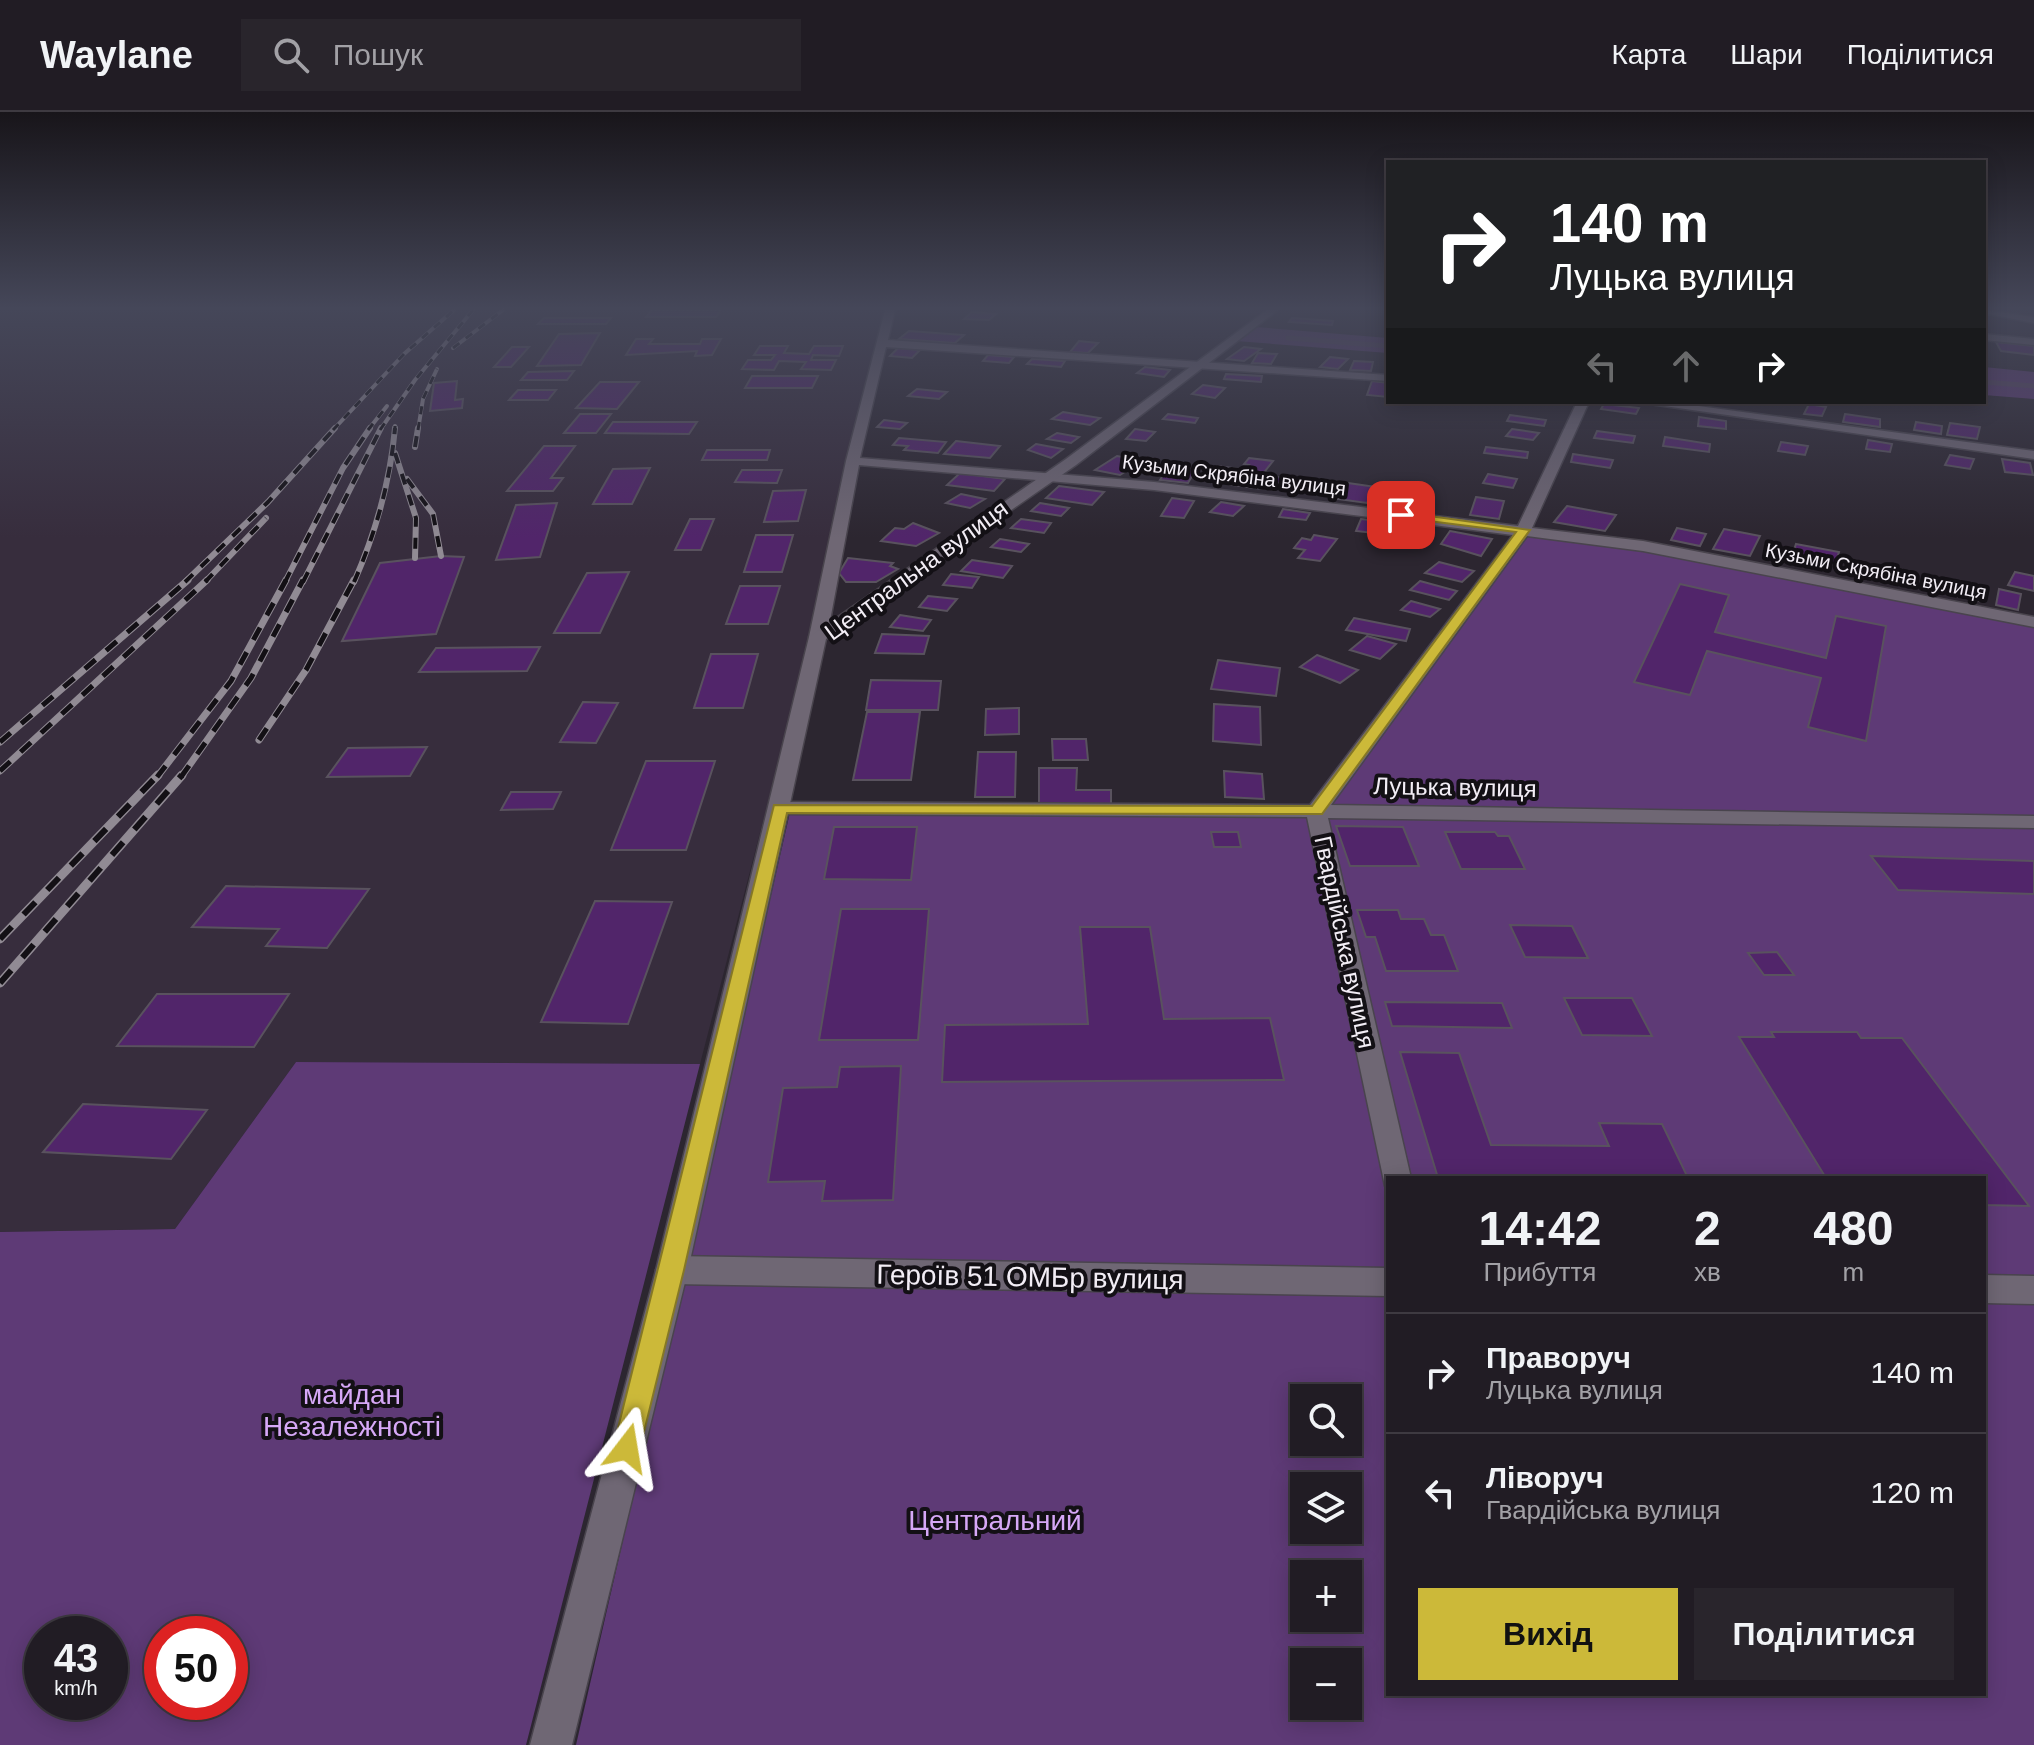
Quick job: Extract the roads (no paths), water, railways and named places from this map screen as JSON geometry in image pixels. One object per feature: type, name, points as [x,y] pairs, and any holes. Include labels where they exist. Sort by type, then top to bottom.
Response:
[{"type":"street","points":[[818,637],[871,386]]},
{"type":"street","name":"Центральна вулиця","points":[[551,1745],[672,1270],[818,637],[1050,476],[1168,386]]},
{"type":"street","name":"Гвардійська вулиця","points":[[1396,1176],[1316,811],[1524,530],[1582,404]]},
{"type":"street","points":[[1657,404],[2034,455]]},
{"type":"street","name":"Кузьми Скрябіна вулиця","points":[[853,461],[1050,476],[1643,546],[2034,622]]},
{"type":"street","name":"Луцька вулиця","points":[[780,808],[1316,811],[2034,822]]},
{"type":"street","name":"Героїв 51 ОМБр вулиця","points":[[672,1270],[1386,1282]]},
{"type":"street","points":[[1986,1289],[2034,1290]]},
{"type":"railway","points":[[333,430],[374,386]]},
{"type":"railway","points":[[380,430],[411,386]]},
{"type":"railway","points":[[418,430],[423,399],[429,386]]},
{"type":"railway","points":[[368,430],[387,406]]},
{"type":"railway","points":[[185,582],[268,502],[335,428]]},
{"type":"railway","points":[[285,582],[343,468],[370,428]]},
{"type":"railway","points":[[303,582],[381,428]]},
{"type":"railway","points":[[354,582],[381,507],[395,428]]},
{"type":"railway","points":[[415,447],[418,428]]},
{"type":"railway","points":[[395,453],[416,518],[415,558]]},
{"type":"railway","points":[[407,479],[433,514],[441,556]]},
{"type":"railway","points":[[206,581],[266,518]]},
{"type":"railway","points":[[0,742],[188,580]]},
{"type":"railway","points":[[157,777],[231,681],[286,580]]},
{"type":"railway","points":[[181,777],[251,678],[303,580]]},
{"type":"railway","points":[[259,740],[306,670],[354,580]]},
{"type":"railway","points":[[0,771],[206,581]]},
{"type":"railway","points":[[0,939],[158,775]]},
{"type":"railway","points":[[0,983],[182,775]]},
{"type":"park label","name":"майдан Незалежності","points":[[352,1410]]},
{"type":"park label","name":"Центральний","points":[[995,1520]]}]
